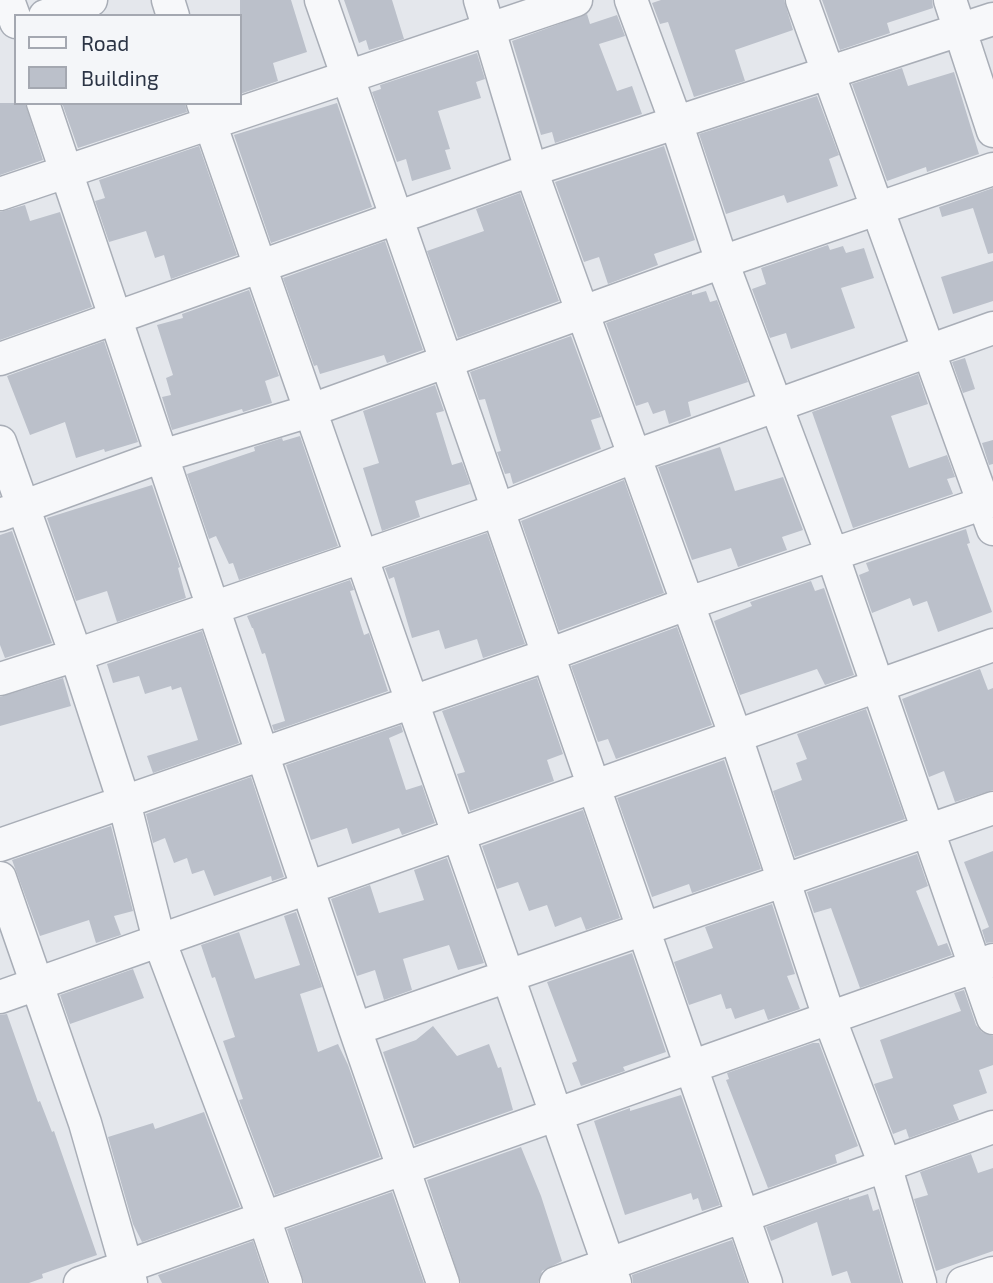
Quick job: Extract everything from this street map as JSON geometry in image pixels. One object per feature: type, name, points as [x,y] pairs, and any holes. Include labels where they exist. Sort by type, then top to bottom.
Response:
[{"type":"street","points":[[8,0],[14,18]]},
{"type":"street","points":[[51,14],[91,0]]},
{"type":"street","points":[[321,0],[394,217],[766,1283]]},
{"type":"street","points":[[480,0],[531,170],[689,603],[829,1017],[886,1165],[920,1283]]},
{"type":"street","points":[[242,104],[348,77],[576,0]]},
{"type":"street","points":[[631,0],[676,122],[722,262],[832,554],[928,831],[984,963],[993,1018]]},
{"type":"street","points":[[0,845],[832,554],[990,511],[929,352],[802,0]]},
{"type":"street","points":[[950,0],[993,131]]},
{"type":"street","points":[[0,359],[531,170],[993,19]]},
{"type":"street","points":[[44,105],[443,1283]]},
{"type":"street","points":[[0,194],[66,172],[207,113],[238,105]]},
{"type":"street","points":[[207,113],[612,1274]]},
{"type":"street","points":[[11,511],[162,456],[311,410],[722,262],[993,169]]},
{"type":"street","points":[[0,679],[498,510],[635,456],[993,328]]},
{"type":"street","points":[[0,442],[11,511],[76,655],[124,802],[159,940],[286,1283]]},
{"type":"street","points":[[0,997],[993,645]]},
{"type":"street","points":[[355,1029],[993,808]]},
{"type":"street","points":[[0,878],[85,1123],[128,1275]]},
{"type":"street","points":[[80,1283],[128,1275],[264,1218],[984,963]]},
{"type":"street","points":[[556,1283],[612,1274],[743,1217],[993,1127]]},
{"type":"street","points":[[963,1283],[993,1273]]},
{"type":"building","points":[[240,0],[291,0],[307,52],[273,63],[278,81],[242,93],[242,14]]},
{"type":"building","points":[[344,0],[392,0],[404,39],[369,50],[366,40],[359,43]]},
{"type":"building","points":[[661,0],[784,0],[793,30],[735,50],[745,81],[694,97],[668,22],[660,24],[652,3]]},
{"type":"building","points":[[822,0],[932,0],[933,8],[887,23],[890,33],[840,50]]},
{"type":"building","points":[[587,14],[590,24],[617,15],[625,36],[599,44],[617,91],[632,86],[642,114],[555,143],[552,132],[541,135],[512,41]]},
{"type":"building","points":[[477,53],[485,79],[476,82],[481,98],[438,111],[450,149],[445,150],[451,169],[412,181],[406,159],[397,162],[372,92],[381,89],[380,85]]},
{"type":"building","points":[[902,68],[908,86],[954,72],[979,154],[927,172],[926,167],[887,181],[852,84]]},
{"type":"building","points":[[817,96],[839,155],[829,159],[838,186],[787,203],[784,195],[726,214],[699,134]]},
{"type":"building","points":[[0,103],[26,105],[43,160],[0,175]]},
{"type":"building","points":[[337,103],[372,207],[271,243],[234,135]]},
{"type":"building","points":[[63,105],[185,105],[187,112],[78,148]]},
{"type":"building","points":[[199,146],[237,255],[171,279],[164,255],[155,258],[146,231],[109,242],[95,201],[105,198],[99,180]]},
{"type":"building","points":[[664,146],[695,240],[654,254],[658,265],[608,284],[599,257],[584,262],[555,182]]},
{"type":"building","points":[[993,188],[993,253],[988,254],[973,208],[942,217],[939,207]]},
{"type":"building","points":[[520,193],[559,301],[458,338],[427,251],[484,231],[476,209]]},
{"type":"building","points":[[25,205],[30,221],[60,212],[92,307],[0,340],[0,212]]},
{"type":"building","points":[[385,241],[423,350],[387,363],[384,355],[320,374],[317,365],[314,366],[283,278]]},
{"type":"building","points":[[828,245],[830,250],[843,246],[846,253],[864,248],[874,278],[841,288],[855,328],[791,349],[786,333],[770,338],[752,289],[766,284],[761,268]]},
{"type":"building","points":[[993,261],[993,301],[953,314],[941,277]]},
{"type":"building","points":[[249,290],[279,376],[265,381],[272,403],[172,430],[162,397],[171,395],[166,378],[173,375],[157,325],[183,318],[182,314]]},
{"type":"building","points":[[706,291],[710,302],[717,300],[748,382],[688,402],[691,416],[669,424],[665,410],[653,414],[648,402],[636,406],[606,323],[692,292],[692,295]]},
{"type":"building","points":[[571,336],[601,417],[591,420],[601,449],[513,484],[510,473],[505,474],[497,452],[501,451],[485,399],[479,400],[470,372]]},
{"type":"building","points":[[104,341],[138,442],[76,458],[65,422],[30,435],[7,376]]},
{"type":"building","points":[[965,358],[975,389],[963,393],[952,362]]},
{"type":"building","points":[[918,374],[928,404],[891,416],[909,468],[947,455],[955,477],[947,479],[953,494],[853,528],[812,412]]},
{"type":"building","points":[[435,385],[444,411],[436,413],[452,465],[462,462],[470,484],[415,501],[420,517],[382,531],[363,468],[379,463],[363,411]]},
{"type":"building","points":[[300,436],[338,546],[239,580],[233,563],[229,564],[216,536],[209,539],[187,474],[255,451],[254,447],[282,438],[283,441]]},
{"type":"building","points":[[993,440],[993,464],[989,465],[982,443]]},
{"type":"building","points":[[720,447],[735,491],[783,477],[803,530],[782,537],[787,550],[738,567],[731,548],[692,560],[658,467]]},
{"type":"building","points":[[624,480],[664,593],[559,631],[521,521]]},
{"type":"building","points":[[152,485],[180,567],[178,568],[186,598],[117,622],[107,591],[76,601],[47,518]]},
{"type":"building","points":[[966,529],[970,543],[967,544],[992,612],[938,632],[927,601],[913,606],[910,598],[872,613],[859,575],[869,571],[866,563]]},
{"type":"building","points":[[12,531],[52,643],[5,658],[0,645],[0,535]]},
{"type":"building","points":[[487,533],[525,644],[483,658],[477,639],[445,649],[439,630],[412,638],[394,577],[389,579],[385,568]]},
{"type":"building","points":[[350,580],[354,590],[350,591],[364,635],[369,633],[388,691],[274,731],[272,725],[285,721],[265,653],[262,654],[247,616]]},
{"type":"building","points":[[811,581],[815,591],[824,588],[854,675],[825,685],[817,669],[740,695],[714,621],[752,606],[750,602]]},
{"type":"building","points":[[677,627],[712,725],[616,759],[608,739],[598,742],[571,666]]},
{"type":"building","points":[[202,631],[239,743],[153,773],[147,756],[198,740],[181,687],[172,690],[171,686],[145,694],[139,676],[113,683],[107,664]]},
{"type":"building","points":[[980,669],[988,690],[993,688],[993,790],[955,802],[944,771],[929,777],[902,699]]},
{"type":"building","points":[[63,678],[71,706],[0,726],[0,697]]},
{"type":"building","points":[[537,678],[563,754],[547,760],[554,781],[470,811],[457,774],[465,772],[442,711]]},
{"type":"building","points":[[866,709],[905,819],[795,857],[773,791],[802,780],[796,763],[807,759],[797,734]]},
{"type":"building","points":[[401,725],[403,732],[389,738],[406,790],[422,785],[435,823],[402,835],[399,828],[352,844],[347,828],[311,840],[286,765]]},
{"type":"building","points":[[724,760],[761,869],[692,893],[689,884],[652,897],[617,798]]},
{"type":"building","points":[[251,777],[284,877],[272,881],[271,876],[214,896],[204,870],[192,874],[187,858],[174,863],[165,838],[153,843],[146,814]]},
{"type":"building","points":[[583,810],[620,918],[586,930],[581,917],[555,927],[547,905],[529,911],[518,882],[497,889],[482,846]]},
{"type":"building","points":[[111,826],[133,911],[114,916],[121,935],[96,943],[89,920],[40,936],[12,860]]},
{"type":"building","points":[[993,851],[993,942],[986,943],[982,930],[989,927],[964,862]]},
{"type":"building","points":[[917,854],[928,886],[916,891],[938,946],[947,943],[952,955],[860,988],[831,908],[814,913],[807,892]]},
{"type":"building","points":[[447,858],[484,963],[458,970],[449,945],[403,959],[412,990],[384,1000],[375,970],[357,976],[331,899],[370,885],[379,913],[424,900],[414,870]]},
{"type":"building","points":[[772,904],[795,974],[787,976],[800,1009],[768,1020],[764,1009],[735,1019],[731,1008],[726,1009],[721,994],[689,1005],[674,962],[713,948],[705,927]]},
{"type":"building","points":[[296,912],[322,987],[300,994],[318,1052],[338,1044],[380,1157],[275,1195],[239,1100],[243,1099],[223,1041],[235,1037],[201,945],[239,932],[255,979],[300,965],[284,916]]},
{"type":"building","points":[[632,953],[666,1052],[623,1067],[625,1071],[581,1086],[572,1063],[577,1061],[547,982]]},
{"type":"building","points":[[133,969],[144,998],[70,1024],[60,995]]},
{"type":"building","points":[[964,990],[976,1025],[982,1032],[993,1036],[993,1065],[979,1070],[987,1093],[953,1105],[959,1120],[909,1138],[906,1129],[893,1134],[874,1084],[893,1078],[880,1040],[961,1011],[954,993]]},
{"type":"building","points":[[7,1014],[38,1102],[40,1101],[52,1132],[54,1131],[97,1255],[42,1274],[43,1278],[29,1283],[0,1283],[0,1015]]},
{"type":"building","points":[[433,1026],[457,1056],[489,1044],[498,1068],[501,1067],[513,1110],[415,1145],[383,1052],[416,1040]]},
{"type":"building","points":[[819,1043],[858,1146],[835,1155],[837,1163],[768,1188],[726,1080],[729,1079],[727,1073]]},
{"type":"building","points":[[681,1095],[720,1205],[702,1211],[698,1198],[693,1200],[691,1193],[625,1215],[594,1121],[630,1108],[630,1111]]},
{"type":"building","points":[[204,1112],[240,1207],[142,1242],[133,1224],[108,1137],[153,1123],[155,1129]]},
{"type":"building","points":[[521,1147],[541,1196],[562,1261],[542,1271],[538,1283],[461,1283],[427,1180]]},
{"type":"building","points":[[971,1154],[978,1173],[993,1168],[993,1251],[936,1271],[914,1199],[928,1195],[920,1172]]},
{"type":"building","points":[[392,1192],[424,1283],[304,1283],[287,1229]]},
{"type":"building","points":[[868,1194],[873,1211],[879,1209],[901,1283],[851,1283],[847,1271],[832,1276],[817,1222],[771,1241],[766,1227]]},
{"type":"building","points":[[732,1240],[747,1283],[633,1283],[632,1275]]},
{"type":"building","points":[[253,1241],[267,1283],[162,1283],[158,1275]]}]
